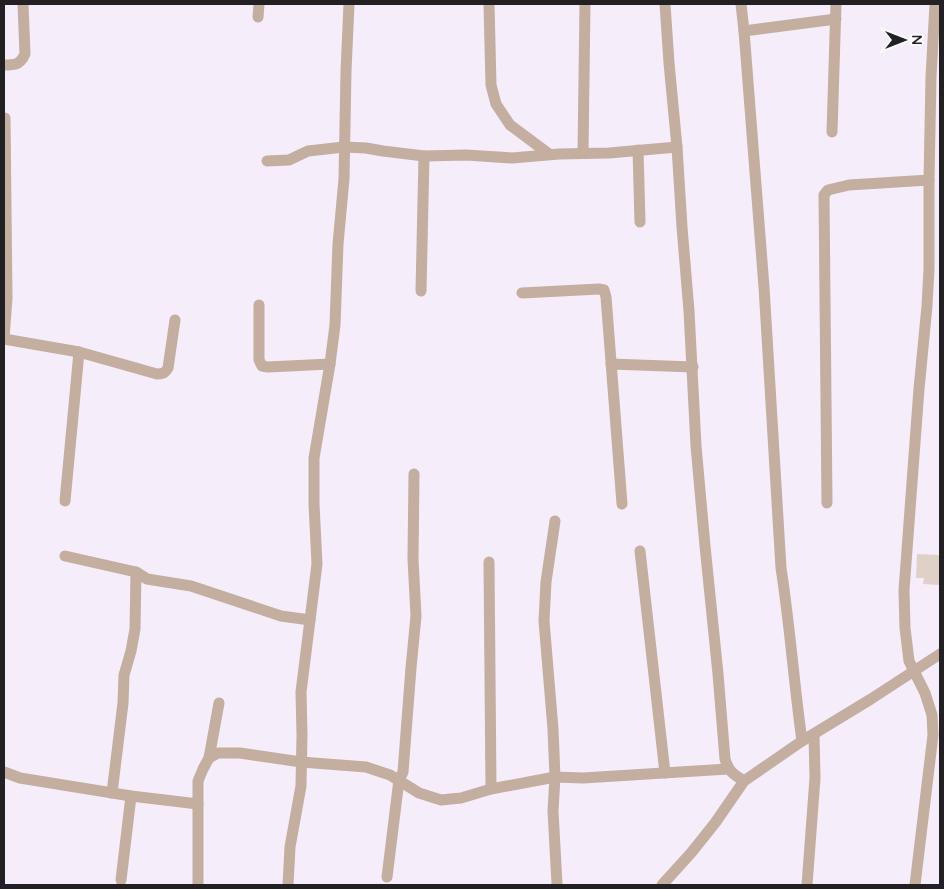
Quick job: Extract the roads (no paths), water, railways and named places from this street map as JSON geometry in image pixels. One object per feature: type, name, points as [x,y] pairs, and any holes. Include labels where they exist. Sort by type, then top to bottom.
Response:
[{"type":"street","points":[[4,65],[14,65],[22,61],[25,54],[23,4]]},
{"type":"street","points":[[258,17],[259,4]]},
{"type":"street","points":[[288,885],[290,847],[301,786],[301,692],[317,564],[314,458],[335,325],[338,244],[344,179],[349,4]]},
{"type":"street","points":[[489,4],[491,86],[496,104],[510,125],[550,154]]},
{"type":"street","points":[[583,153],[585,4]]},
{"type":"street","points":[[665,4],[677,147],[698,473],[725,759],[728,769],[744,781]]},
{"type":"street","points":[[741,4],[764,286],[780,568],[787,610],[802,741]]},
{"type":"street","points":[[832,132],[836,4]]},
{"type":"street","points":[[915,885],[933,735],[932,714],[925,693],[909,661],[905,628],[904,590],[929,269],[931,78],[935,4]]},
{"type":"street","points":[[744,31],[836,19]]},
{"type":"street","points":[[5,118],[7,298],[4,339],[79,352],[157,374],[163,374],[168,368],[175,320]]},
{"type":"street","points":[[267,161],[289,160],[308,151],[344,147],[424,156],[466,155],[512,158],[677,147]]},
{"type":"street","points":[[638,150],[640,222]]},
{"type":"street","points":[[421,291],[424,156]]},
{"type":"street","points":[[827,503],[824,195],[828,190],[849,185],[929,180]]},
{"type":"street","points":[[522,293],[604,290],[622,504]]},
{"type":"street","points":[[259,305],[259,360],[262,366],[330,364]]},
{"type":"street","points":[[65,501],[79,352]]},
{"type":"street","points":[[611,364],[692,367]]},
{"type":"street","points":[[387,878],[399,780],[403,772],[416,616],[413,559],[414,474]]},
{"type":"street","points":[[555,521],[546,582],[544,621],[553,728],[555,778],[553,811],[556,884]]},
{"type":"street","points":[[640,551],[665,773]]},
{"type":"street","points":[[65,556],[136,572],[147,579],[191,586],[282,616],[310,620]]},
{"type":"street","points":[[489,562],[491,789]]},
{"type":"street","points":[[112,792],[123,703],[124,674],[135,629],[136,572]]},
{"type":"street","points":[[662,885],[691,854],[715,824],[744,781],[802,741],[940,654]]},
{"type":"street","points":[[198,885],[198,781],[202,769],[209,758],[219,703]]},
{"type":"street","points":[[807,885],[815,778],[814,735]]},
{"type":"street","points":[[209,758],[218,753],[240,753],[301,762],[366,767],[390,775],[419,793],[441,800],[460,798],[491,789],[555,778],[728,769]]},
{"type":"street","points":[[4,772],[20,778],[132,796],[198,804]]},
{"type":"street","points":[[121,880],[132,796]]}]
